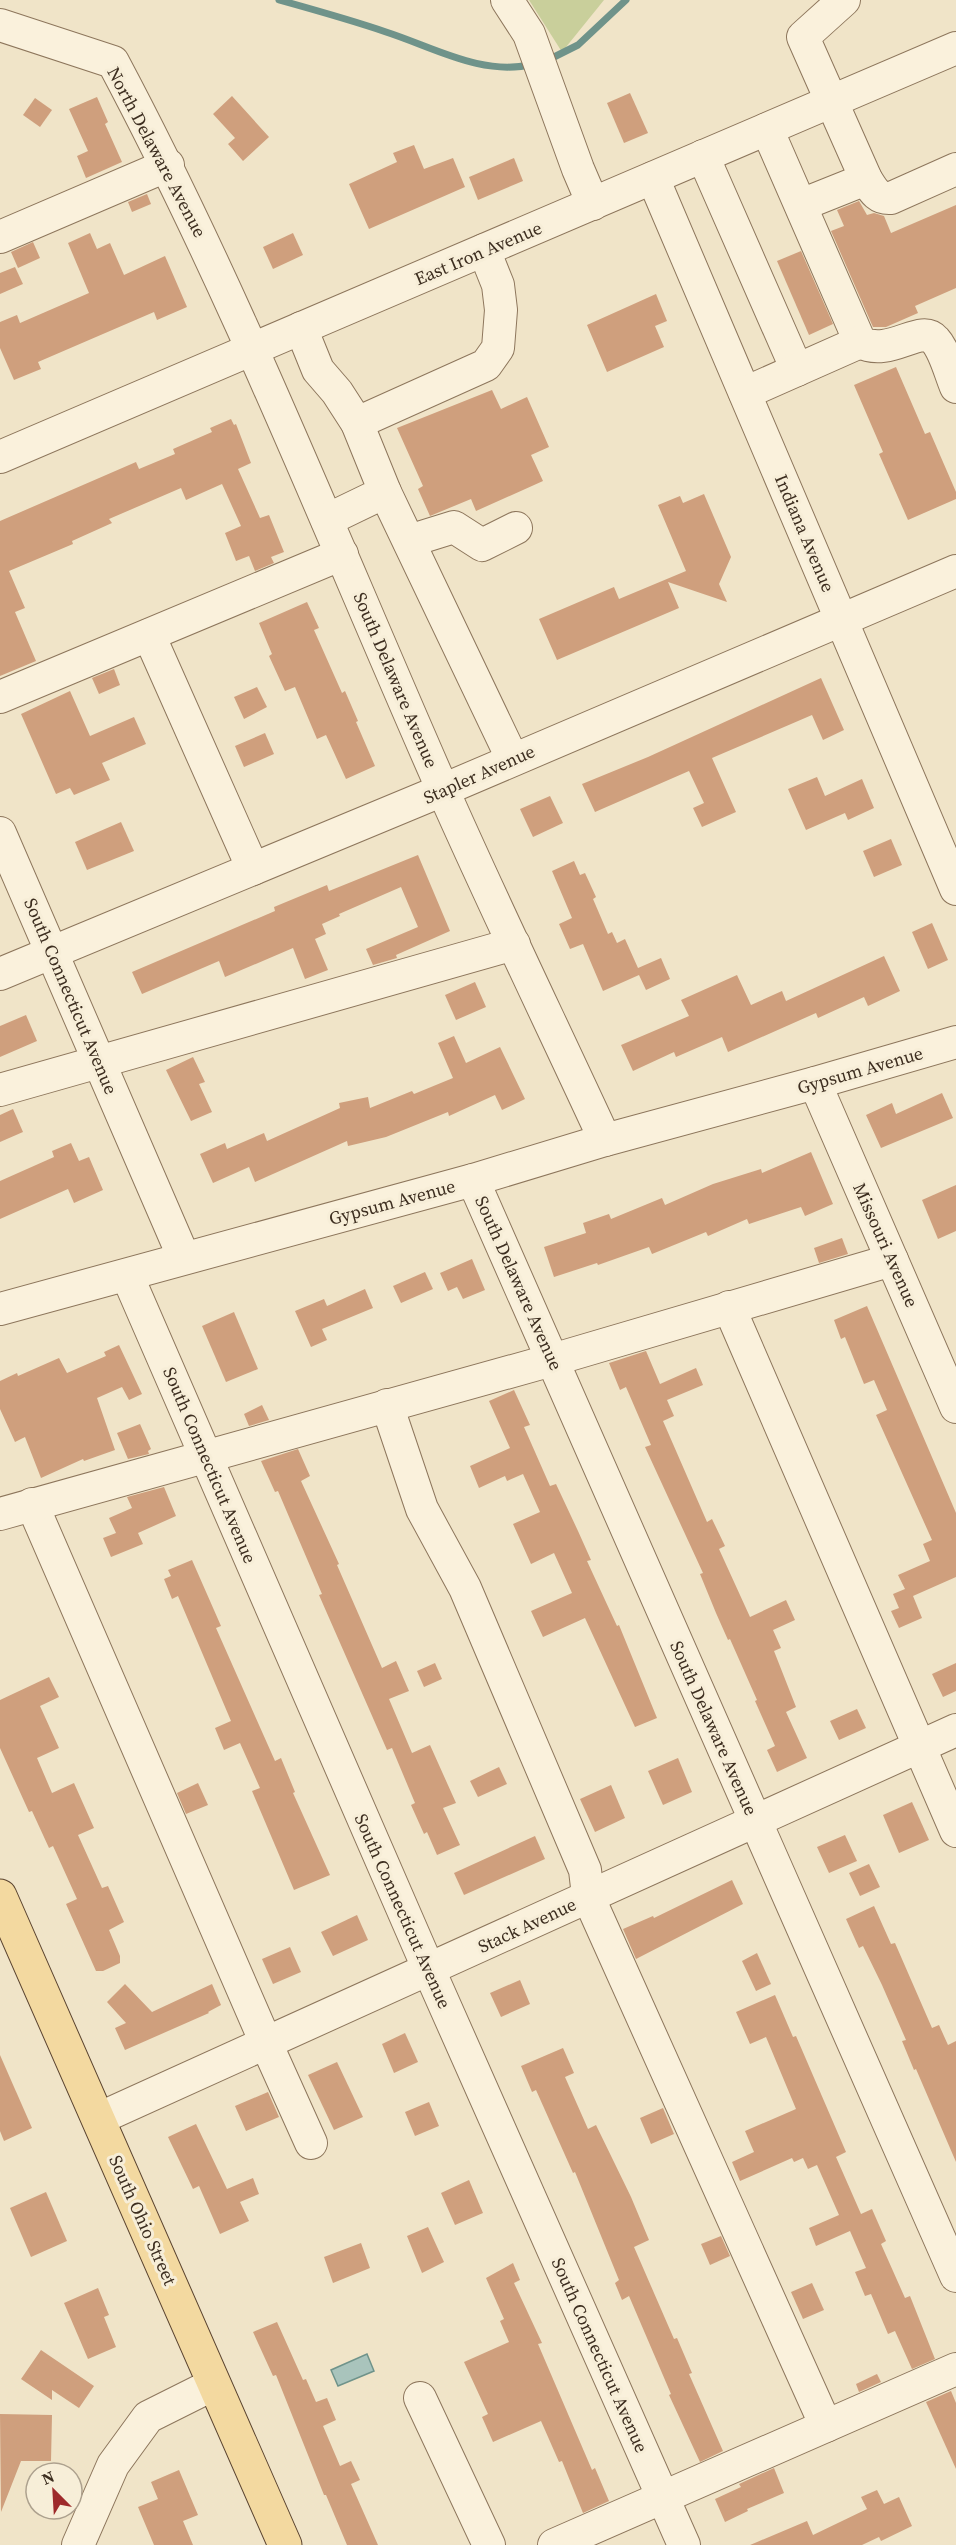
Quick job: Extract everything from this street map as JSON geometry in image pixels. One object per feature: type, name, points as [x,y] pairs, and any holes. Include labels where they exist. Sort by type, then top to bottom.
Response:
[{"type":"main road","name":"South Ohio Street","points":[[0,1896],[285,2545]]},
{"type":"street","points":[[844,0],[803,37],[866,179],[875,193],[883,198],[891,198],[956,169]]},
{"type":"street","points":[[508,2],[529,34],[593,204]]},
{"type":"street","name":"North Delaware Avenue","points":[[0,25],[113,62],[168,165],[253,348]]},
{"type":"street","name":"East Iron Avenue","points":[[0,457],[956,48]]},
{"type":"street","points":[[767,129],[860,342],[871,348],[888,347],[923,333],[931,335],[937,341],[956,387]]},
{"type":"street","points":[[703,156],[797,370]]},
{"type":"street","points":[[0,237],[168,165]]},
{"type":"street","name":"Indiana Avenue","points":[[653,178],[956,889]]},
{"type":"street","points":[[801,205],[866,179]]},
{"type":"street","points":[[357,423],[486,365],[498,348],[501,310],[498,285],[484,250]]},
{"type":"street","points":[[301,328],[318,370],[337,392],[357,423],[385,492],[512,759]]},
{"type":"street","points":[[745,393],[860,342]]},
{"type":"street","name":"South Delaware Avenue","points":[[253,348],[443,790],[605,1140]]},
{"type":"street","points":[[327,520],[385,492]]},
{"type":"street","points":[[409,541],[454,527],[482,544],[516,528]]},
{"type":"street","points":[[0,697],[342,554]]},
{"type":"street","name":"Stapler Avenue","points":[[0,974],[443,790],[956,570]]},
{"type":"street","points":[[149,635],[253,869]]},
{"type":"street","name":"South Connecticut Avenue","points":[[0,833],[184,1258]]},
{"type":"street","points":[[0,1090],[514,944]]},
{"type":"street","name":"Gypsum Avenue","points":[[0,1309],[473,1180],[605,1140],[956,1042]]},
{"type":"street","name":"Missouri Avenue","points":[[815,1083],[956,1407]]},
{"type":"street","name":"South Delaware Avenue","points":[[473,1180],[956,2276]]},
{"type":"street","points":[[0,1514],[552,1360],[892,1260]]},
{"type":"street","name":"South Connecticut Avenue","points":[[127,1275],[429,1970],[684,2545]]},
{"type":"street","points":[[729,1307],[956,1831]]},
{"type":"street","points":[[387,1405],[422,1509],[465,1588],[585,1870],[588,1896],[826,2426]]},
{"type":"street","points":[[32,1504],[311,2143]]},
{"type":"street","name":"Stack Avenue","points":[[98,2119],[956,1730]]},
{"type":"street","points":[[554,2545],[956,2369]]},
{"type":"street","points":[[78,2545],[113,2465],[148,2417],[214,2384]]},
{"type":"street","points":[[420,2398],[489,2545]]},
{"type":"green space","points":[[529,0],[604,0],[562,52]]},
{"type":"water","points":[[367,2354],[374,2371],[338,2386],[331,2370]]},
{"type":"building","points":[[630,93],[648,133],[624,143],[607,103]]},
{"type":"building","points":[[232,96],[269,137],[243,161],[228,144],[235,138],[213,114]]},
{"type":"building","points":[[97,97],[108,122],[105,124],[122,162],[86,178],[77,156],[88,151],[69,109]]},
{"type":"building","points":[[35,98],[52,110],[40,127],[23,115]]},
{"type":"building","points":[[414,145],[424,169],[453,158],[465,187],[369,229],[349,184],[397,162],[393,153]]},
{"type":"building","points":[[514,158],[523,181],[478,200],[469,177]]},
{"type":"building","points":[[147,194],[151,204],[132,212],[128,202]]},
{"type":"building","points":[[859,201],[867,215],[874,213],[884,216],[891,233],[956,205],[956,288],[915,306],[918,313],[886,327],[873,327],[831,231],[844,226],[837,210]]},
{"type":"building","points":[[90,233],[97,249],[110,243],[124,275],[165,256],[187,307],[157,320],[154,312],[38,362],[41,369],[14,380],[0,348],[0,322],[17,315],[20,323],[89,293],[68,243]]},
{"type":"building","points":[[293,233],[303,255],[273,269],[263,247]]},
{"type":"building","points":[[33,242],[40,258],[18,268],[11,252]]},
{"type":"building","points":[[801,251],[833,324],[809,335],[777,261]]},
{"type":"building","points":[[15,267],[23,284],[0,294],[0,273]]},
{"type":"building","points":[[656,294],[667,321],[655,326],[664,347],[607,372],[587,325]]},
{"type":"building","points":[[896,367],[925,434],[930,432],[956,492],[956,499],[908,520],[879,454],[883,452],[854,385]]},
{"type":"building","points":[[492,390],[501,409],[527,397],[549,447],[531,455],[543,481],[476,511],[471,499],[430,516],[418,489],[423,486],[397,428]]},
{"type":"building","points":[[231,419],[234,425],[236,424],[251,463],[238,469],[260,518],[269,515],[284,552],[271,557],[274,563],[255,571],[249,556],[236,561],[225,533],[241,526],[222,484],[186,500],[181,488],[109,519],[112,523],[72,541],[73,544],[9,571],[25,608],[15,612],[36,661],[0,676],[0,521],[136,462],[139,469],[175,454],[173,449],[212,432],[210,428]]},
{"type":"building","points":[[704,494],[731,557],[719,584],[727,602],[668,582],[679,608],[557,660],[539,619],[614,587],[619,599],[686,571],[658,505],[680,496],[683,503]]},
{"type":"building","points":[[307,602],[319,628],[314,630],[342,693],[345,691],[375,766],[346,779],[326,735],[317,739],[295,687],[285,691],[269,656],[272,654],[259,623]]},
{"type":"building","points":[[114,669],[120,685],[99,694],[92,678]]},
{"type":"building","points":[[821,678],[844,730],[823,740],[812,715],[712,758],[736,812],[702,827],[693,808],[704,803],[689,771],[595,812],[582,784],[648,757]]},
{"type":"building","points":[[257,687],[267,707],[244,719],[234,697]]},
{"type":"building","points":[[70,691],[90,736],[134,717],[146,744],[102,763],[110,780],[74,795],[70,788],[56,794],[21,714]]},
{"type":"building","points":[[265,733],[274,754],[244,767],[235,746]]},
{"type":"building","points":[[817,777],[825,796],[862,779],[874,808],[848,820],[845,813],[806,830],[788,789]]},
{"type":"building","points":[[550,796],[563,823],[533,837],[520,809]]},
{"type":"building","points":[[121,822],[134,851],[87,870],[75,842]]},
{"type":"building","points":[[891,839],[902,865],[874,877],[863,851]]},
{"type":"building","points":[[418,855],[450,931],[396,955],[397,958],[373,965],[366,949],[418,927],[401,887],[339,914],[340,916],[322,924],[326,934],[315,939],[328,970],[305,979],[293,948],[225,977],[219,961],[142,994],[132,972],[275,911],[274,907],[327,885],[329,891]]},
{"type":"building","points":[[574,861],[580,875],[585,873],[596,897],[593,899],[608,934],[612,932],[617,943],[625,939],[638,968],[661,958],[670,979],[646,990],[639,975],[603,991],[583,944],[570,949],[559,924],[572,918],[552,871]]},
{"type":"building","points":[[932,923],[948,960],[928,969],[912,932]]},
{"type":"building","points":[[884,956],[900,991],[868,1006],[864,997],[818,1018],[816,1013],[728,1052],[722,1037],[676,1057],[674,1052],[633,1071],[621,1045],[689,1016],[681,1000],[737,975],[751,1005],[782,991],[786,1001]]},
{"type":"building","points":[[475,982],[486,1007],[456,1020],[445,995]]},
{"type":"building","points":[[26,1015],[37,1041],[0,1057],[0,1026]]},
{"type":"building","points":[[454,1036],[466,1063],[500,1047],[525,1099],[502,1110],[495,1095],[449,1116],[448,1112],[386,1137],[348,1146],[347,1141],[255,1182],[249,1167],[213,1183],[200,1154],[225,1143],[227,1149],[264,1133],[267,1141],[340,1108],[339,1103],[368,1097],[370,1108],[453,1078],[438,1043]]},
{"type":"building","points":[[193,1057],[205,1082],[199,1084],[212,1112],[191,1121],[166,1070]]},
{"type":"building","points":[[942,1093],[953,1118],[881,1148],[866,1115],[892,1103],[896,1114]]},
{"type":"building","points":[[13,1109],[23,1132],[0,1142],[0,1115]]},
{"type":"building","points":[[71,1143],[79,1161],[89,1157],[103,1190],[74,1203],[68,1189],[0,1219],[0,1181],[54,1157],[52,1151]]},
{"type":"building","points":[[811,1152],[833,1204],[805,1216],[801,1207],[749,1224],[747,1219],[708,1236],[706,1232],[652,1254],[649,1247],[598,1265],[597,1263],[554,1277],[544,1247],[586,1233],[583,1223],[609,1214],[611,1219],[662,1198],[665,1205],[713,1184],[761,1169],[762,1173]]},
{"type":"building","points":[[956,1185],[956,1231],[938,1239],[922,1200]]},
{"type":"building","points":[[842,1238],[848,1254],[819,1263],[814,1248]]},
{"type":"building","points":[[472,1259],[485,1290],[463,1299],[457,1287],[448,1291],[440,1273]]},
{"type":"building","points":[[425,1272],[433,1289],[401,1303],[393,1286]]},
{"type":"building","points":[[365,1289],[373,1308],[322,1329],[327,1340],[311,1347],[295,1311],[324,1299],[327,1306]]},
{"type":"building","points":[[867,1306],[956,1513],[956,1577],[913,1596],[922,1618],[899,1628],[891,1611],[899,1608],[893,1594],[905,1589],[898,1575],[930,1561],[923,1544],[932,1540],[876,1415],[887,1410],[874,1380],[864,1384],[845,1337],[841,1339],[834,1320]]},
{"type":"building","points":[[234,1312],[258,1369],[226,1382],[202,1326]]},
{"type":"building","points":[[119,1345],[142,1394],[129,1400],[122,1387],[97,1398],[115,1450],[84,1461],[83,1459],[41,1478],[25,1437],[15,1442],[0,1409],[0,1381],[17,1373],[18,1376],[59,1358],[67,1373],[106,1356],[104,1352]]},
{"type":"building","points":[[646,1351],[660,1384],[696,1368],[703,1385],[667,1400],[674,1416],[663,1421],[707,1522],[712,1519],[725,1546],[719,1549],[750,1617],[786,1600],[795,1620],[773,1630],[781,1648],[774,1651],[796,1707],[786,1712],[807,1758],[777,1772],[767,1750],[775,1746],[755,1701],[757,1700],[716,1613],[700,1574],[703,1573],[645,1447],[651,1445],[626,1387],[620,1390],[609,1363]]},
{"type":"building","points":[[514,1390],[530,1425],[524,1427],[550,1486],[556,1484],[578,1531],[591,1560],[587,1561],[617,1626],[619,1625],[657,1718],[635,1727],[585,1618],[543,1637],[531,1611],[572,1593],[554,1553],[531,1564],[513,1524],[540,1512],[523,1474],[507,1481],[505,1476],[479,1488],[470,1466],[510,1448],[489,1401]]},
{"type":"building","points":[[262,1405],[269,1420],[249,1426],[244,1414]]},
{"type":"building","points":[[140,1424],[151,1449],[148,1451],[149,1454],[128,1459],[117,1433]]},
{"type":"building","points":[[298,1449],[310,1476],[301,1481],[339,1564],[337,1565],[382,1668],[396,1661],[409,1691],[389,1699],[412,1753],[430,1745],[456,1803],[443,1808],[460,1845],[437,1855],[427,1832],[424,1834],[411,1805],[415,1803],[392,1748],[387,1750],[319,1595],[322,1594],[278,1491],[275,1492],[261,1461]]},
{"type":"building","points":[[164,1487],[176,1516],[138,1533],[143,1544],[111,1557],[103,1538],[116,1533],[109,1518],[132,1508],[127,1497]]},
{"type":"building","points":[[192,1560],[221,1626],[216,1628],[275,1761],[281,1758],[295,1792],[293,1793],[330,1875],[294,1890],[252,1791],[260,1788],[240,1743],[224,1750],[215,1728],[231,1721],[178,1596],[172,1599],[164,1579],[171,1576],[168,1570]]},
{"type":"building","points":[[435,1663],[442,1679],[424,1687],[417,1671]]},
{"type":"building","points":[[956,1663],[956,1691],[943,1697],[932,1674]]},
{"type":"building","points":[[49,1677],[59,1697],[40,1706],[59,1748],[37,1758],[52,1793],[74,1783],[94,1828],[78,1835],[102,1888],[108,1886],[124,1922],[109,1930],[120,1956],[120,1963],[103,1971],[96,1971],[66,1904],[77,1899],[53,1846],[49,1848],[32,1811],[29,1812],[0,1748],[0,1700]]},
{"type":"building","points":[[857,1709],[866,1728],[839,1740],[830,1721]]},
{"type":"building","points":[[678,1758],[692,1792],[663,1805],[648,1771]]},
{"type":"building","points":[[499,1767],[507,1784],[478,1797],[470,1781]]},
{"type":"building","points":[[198,1783],[208,1805],[186,1814],[177,1793]]},
{"type":"building","points":[[611,1785],[625,1818],[595,1832],[580,1799]]},
{"type":"building","points":[[912,1802],[929,1840],[899,1853],[883,1815]]},
{"type":"building","points":[[845,1835],[857,1861],[829,1873],[817,1847]]},
{"type":"building","points":[[535,1836],[545,1859],[464,1895],[454,1873]]},
{"type":"building","points":[[869,1864],[880,1887],[860,1896],[849,1873]]},
{"type":"building","points":[[732,1880],[743,1904],[636,1959],[623,1929],[653,1916],[654,1918]]},
{"type":"building","points":[[874,1906],[891,1944],[895,1943],[932,2028],[939,2025],[948,2045],[956,2041],[956,2162],[916,2069],[914,2070],[902,2041],[906,2040],[882,1985],[863,1946],[859,1948],[846,1919]]},
{"type":"building","points":[[357,1915],[368,1940],[333,1956],[321,1932]]},
{"type":"building","points":[[290,1947],[301,1972],[273,1984],[262,1959]]},
{"type":"building","points":[[757,1953],[771,1984],[756,1991],[742,1961]]},
{"type":"building","points":[[520,1980],[530,2004],[501,2017],[490,1993]]},
{"type":"building","points":[[125,1984],[152,2012],[212,1984],[221,2005],[209,2013],[125,2050],[115,2028],[126,2023],[107,2002]]},
{"type":"building","points":[[775,1995],[793,2037],[796,2036],[846,2152],[836,2157],[861,2214],[872,2209],[886,2241],[881,2244],[905,2298],[910,2296],[935,2359],[912,2369],[895,2331],[888,2334],[871,2294],[865,2296],[855,2272],[866,2268],[850,2231],[816,2246],[809,2228],[839,2215],[817,2165],[808,2169],[803,2158],[794,2162],[792,2158],[740,2181],[732,2162],[754,2152],[745,2131],[796,2109],[766,2037],[750,2044],[736,2012]]},
{"type":"building","points":[[405,2033],[418,2062],[394,2073],[382,2044]]},
{"type":"building","points":[[563,2048],[574,2073],[565,2077],[588,2129],[596,2125],[649,2240],[634,2247],[674,2339],[677,2338],[692,2373],[689,2374],[723,2451],[700,2462],[669,2395],[671,2394],[629,2296],[622,2300],[615,2283],[619,2280],[575,2172],[573,2173],[536,2090],[532,2092],[521,2066]]},
{"type":"building","points":[[0,2055],[32,2128],[4,2141],[0,2131]]},
{"type":"building","points":[[337,2062],[363,2117],[334,2130],[308,2075]]},
{"type":"building","points":[[268,2092],[279,2117],[246,2131],[235,2106]]},
{"type":"building","points":[[429,2102],[439,2126],[415,2136],[405,2112]]},
{"type":"building","points":[[663,2108],[674,2134],[651,2144],[640,2118]]},
{"type":"building","points":[[196,2124],[227,2189],[253,2178],[259,2194],[240,2202],[249,2221],[220,2234],[199,2186],[193,2189],[168,2137]]},
{"type":"building","points":[[469,2180],[483,2213],[455,2225],[441,2193]]},
{"type":"building","points":[[46,2192],[67,2241],[31,2257],[10,2208]]},
{"type":"building","points":[[428,2227],[444,2262],[422,2273],[407,2236]]},
{"type":"building","points":[[721,2236],[730,2256],[710,2265],[701,2244]]},
{"type":"building","points":[[361,2243],[370,2268],[333,2283],[324,2257]]},
{"type":"building","points":[[513,2263],[520,2280],[514,2283],[542,2343],[538,2344],[592,2470],[595,2468],[609,2501],[583,2513],[562,2461],[559,2462],[541,2421],[493,2442],[482,2417],[488,2414],[464,2362],[509,2342],[500,2321],[504,2319],[486,2278]]},
{"type":"building","points":[[812,2283],[824,2310],[803,2319],[791,2292]]},
{"type":"building","points":[[98,2288],[109,2315],[104,2317],[116,2347],[88,2359],[64,2303]]},
{"type":"building","points":[[277,2322],[303,2380],[306,2379],[316,2402],[327,2398],[336,2420],[323,2426],[340,2466],[351,2461],[360,2480],[351,2484],[378,2545],[347,2545],[326,2495],[324,2495],[276,2375],[273,2376],[253,2332]]},
{"type":"building","points":[[41,2350],[94,2386],[79,2408],[52,2390],[52,2400],[21,2379]]},
{"type":"building","points":[[877,2374],[881,2382],[859,2392],[856,2384]]},
{"type":"building","points":[[951,2391],[956,2403],[956,2469],[926,2402]]},
{"type":"building","points":[[0,2414],[52,2415],[51,2461],[21,2461],[1,2512]]},
{"type":"building","points":[[774,2468],[784,2493],[747,2509],[748,2511],[725,2522],[715,2499],[741,2487],[739,2484]]},
{"type":"building","points":[[179,2470],[198,2515],[183,2521],[193,2545],[154,2545],[138,2507],[158,2499],[151,2482]]},
{"type":"building","points":[[877,2490],[884,2504],[899,2497],[912,2526],[881,2541],[879,2537],[862,2545],[750,2545],[807,2521],[813,2535],[867,2509],[861,2497]]},
{"type":"waterway","points":[[279,0],[333,15],[477,64],[496,67],[533,64]]},
{"type":"waterway","points":[[546,61],[578,45],[626,0]]}]
